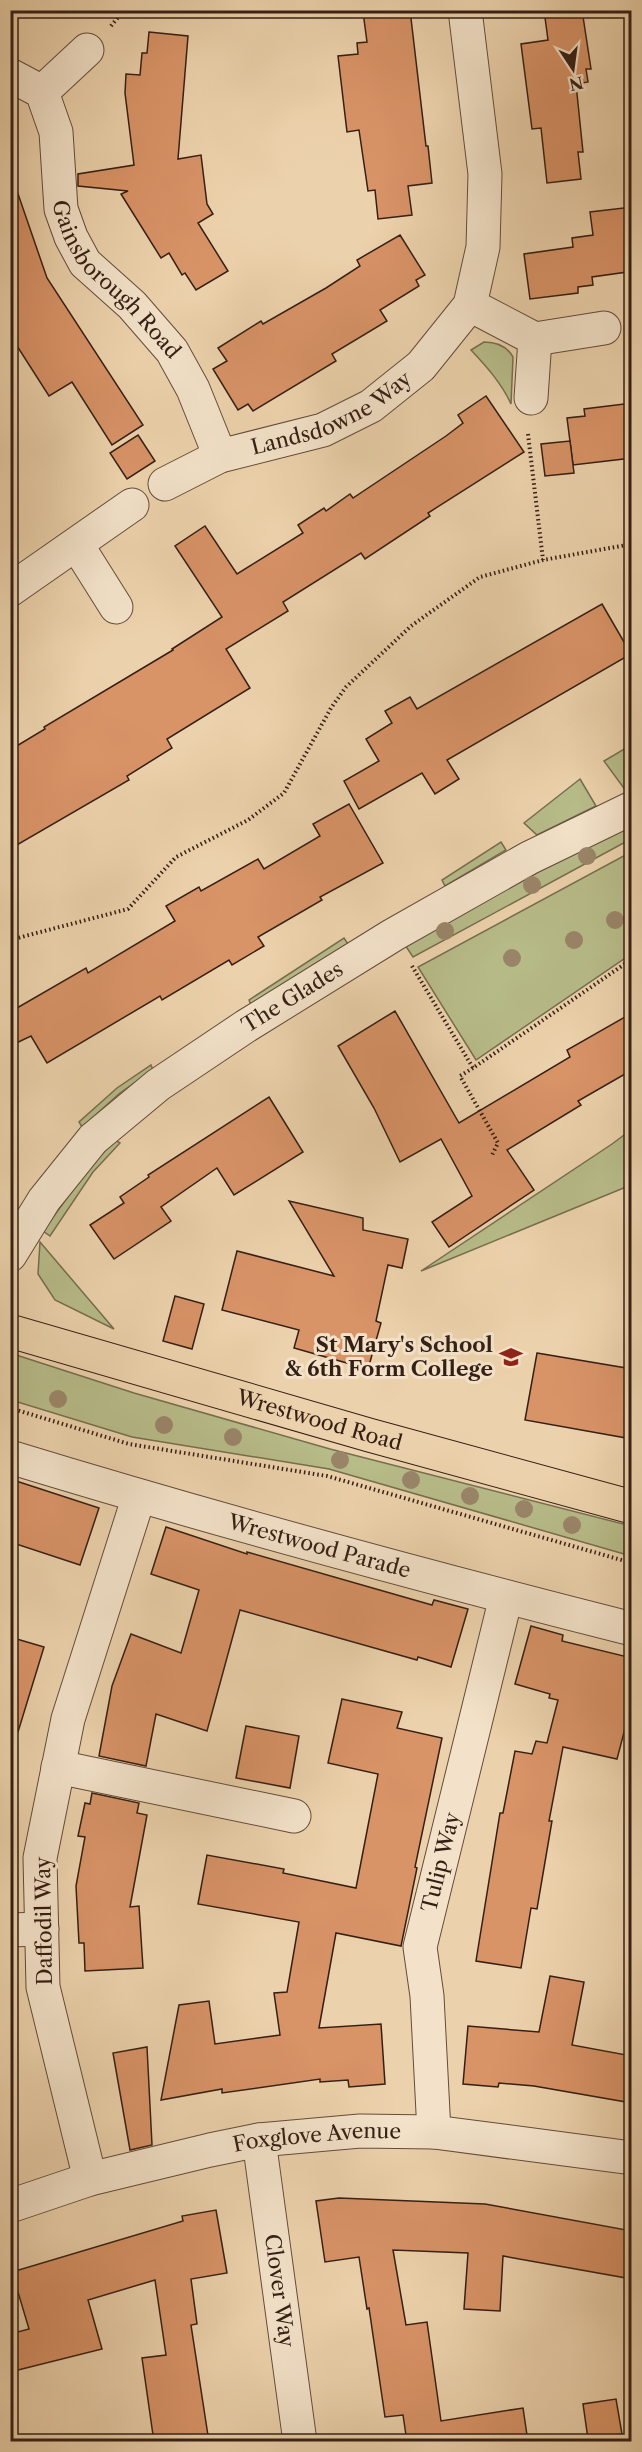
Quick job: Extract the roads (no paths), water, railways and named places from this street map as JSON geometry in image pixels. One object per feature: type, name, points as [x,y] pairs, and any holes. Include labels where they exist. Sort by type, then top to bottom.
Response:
[{"type":"main road","name":"Wrestwood Road","points":[[10,1331],[358,1432],[632,1507]]},
{"type":"street","name":"Landsdowne Way","points":[[165,484],[220,456],[323,430],[370,406],[421,366],[470,305],[483,247],[485,174],[465,10]]},
{"type":"street","points":[[10,75],[42,93],[87,50]]},
{"type":"street","name":"Gainsborough Road","points":[[42,93],[56,132],[61,209],[71,237],[86,263],[132,304],[172,351],[193,389],[220,456]]},
{"type":"street","points":[[470,305],[535,339],[604,328]]},
{"type":"street","points":[[531,398],[535,339]]},
{"type":"street","points":[[10,590],[132,505]]},
{"type":"street","points":[[76,545],[116,608]]},
{"type":"street","name":"The Glades","points":[[10,1255],[51,1191],[93,1139],[158,1085],[393,935],[530,858],[632,808]]},
{"type":"street","name":"Wrestwood Parade","points":[[10,1457],[139,1496],[506,1597],[632,1629]]},
{"type":"street","name":"Daffodil Way","points":[[90,2179],[44,1987],[26,1929],[68,1719],[139,1496]]},
{"type":"street","name":"Tulip Way","points":[[434,2132],[427,1996],[420,1947],[506,1597]]},
{"type":"street","points":[[58,1767],[294,1816]]},
{"type":"street","name":"Foxglove Avenue","points":[[10,2206],[90,2179],[152,2162],[259,2140],[360,2131],[434,2132],[632,2158]]},
{"type":"street","name":"Clover Way","points":[[259,2140],[300,2442]]},
{"type":"place","name":"St Mary's School & 6th Form College","points":[[511,1357]]}]
